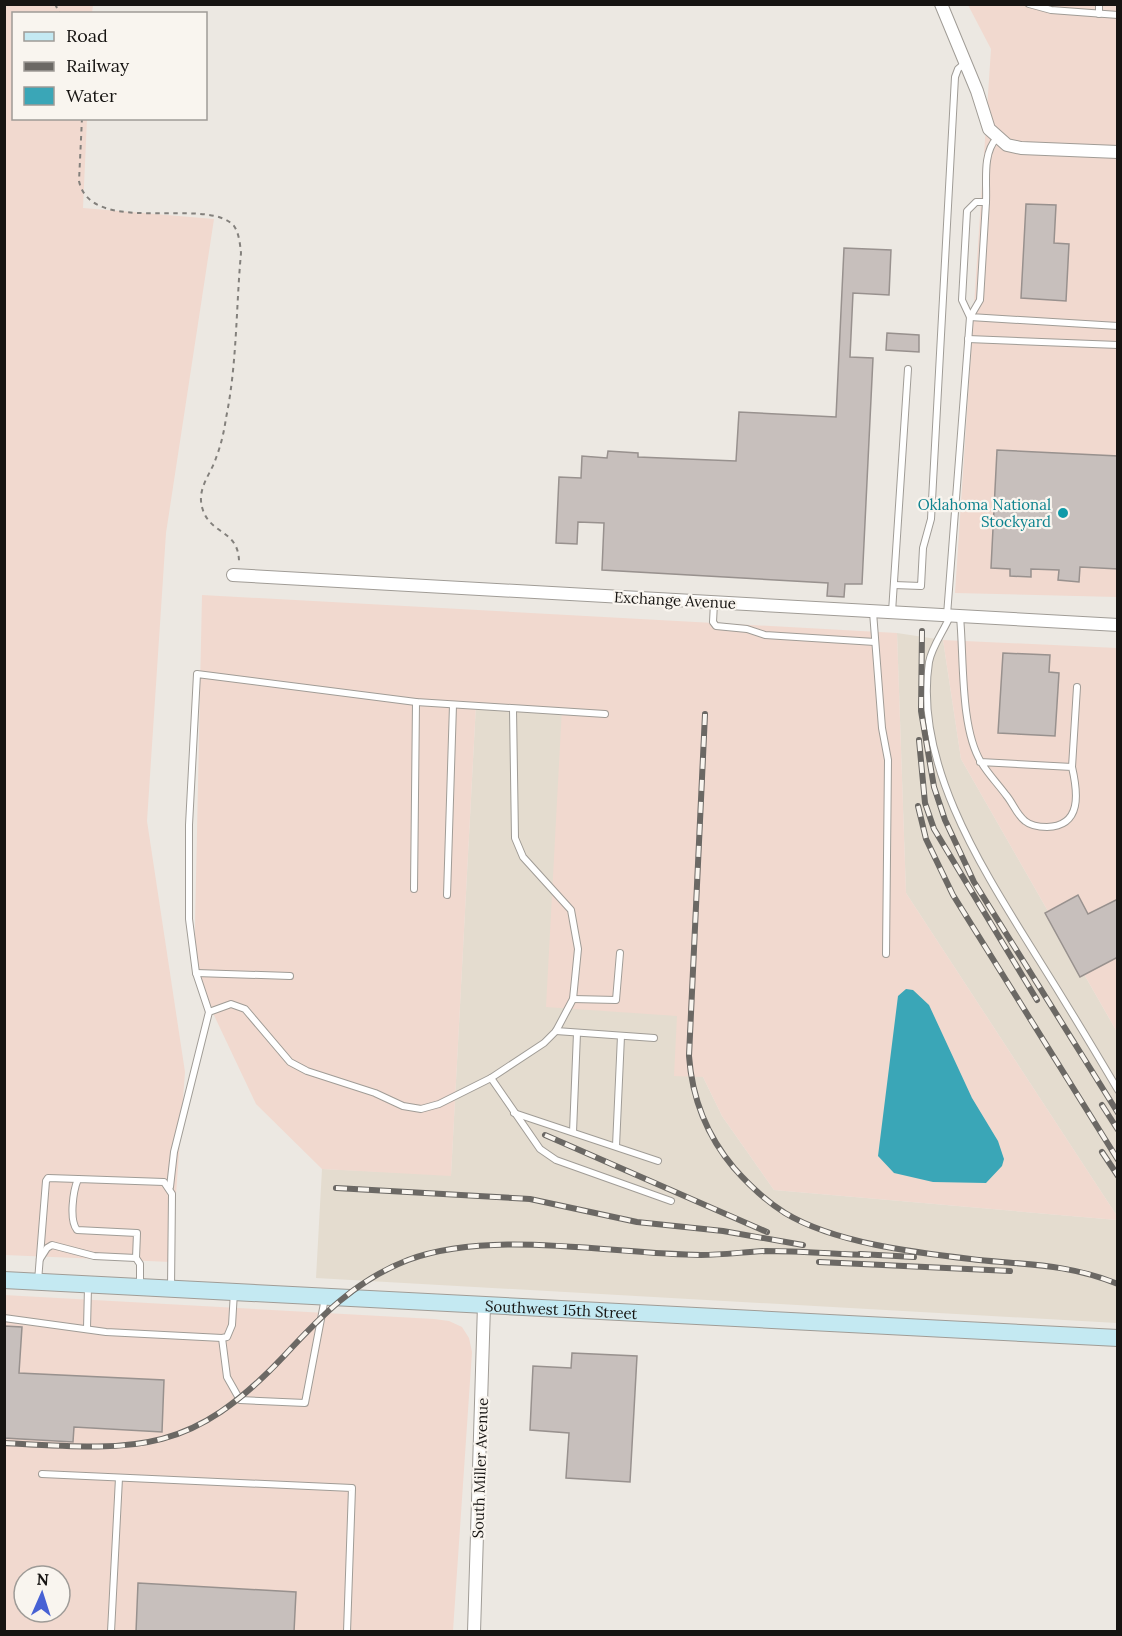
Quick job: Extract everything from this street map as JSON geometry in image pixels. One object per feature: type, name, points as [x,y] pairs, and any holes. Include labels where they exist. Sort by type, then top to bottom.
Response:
[{"type":"main road","name":"Southwest 15th Street","points":[[4,1280],[1118,1338]]},
{"type":"street","points":[[941,4],[984,117],[997,138],[1007,145],[1021,148],[1118,152]]},
{"type":"street","name":"Exchange Avenue","points":[[236,575],[1118,625]]},
{"type":"street","name":"South Miller Avenue","points":[[474,1632],[484,1305]]},
{"type":"lane","points":[[1029,4],[1051,10],[1118,15]]},
{"type":"lane","points":[[1099,4],[1099,14]]},
{"type":"lane","points":[[894,585],[921,586],[923,548],[931,519],[955,77],[958,69],[965,63]]},
{"type":"lane","points":[[997,138],[990,145],[988,155],[980,300],[970,317],[952,615],[971,740],[980,762],[1026,823],[1040,827],[1064,824],[1071,817],[1076,806],[1077,790],[1072,767],[1077,687]]},
{"type":"lane","points":[[970,317],[962,300],[967,212],[976,201],[986,202]]},
{"type":"lane","points":[[970,317],[1118,326]]},
{"type":"lane","points":[[968,339],[1118,345]]},
{"type":"lane","points":[[892,612],[908,369]]},
{"type":"lane","points":[[714,602],[713,622],[716,626],[747,629],[765,635],[875,642]]},
{"type":"lane","points":[[873,611],[882,728],[888,760],[886,954]]},
{"type":"lane","points":[[952,615],[930,659],[927,678],[932,735],[951,802],[990,880],[1118,1090]]},
{"type":"lane","points":[[171,1289],[172,1194],[170,1187],[174,1152],[209,1012],[196,973],[189,920],[189,837],[197,675],[416,702],[604,714]]},
{"type":"lane","points":[[414,889],[416,702]]},
{"type":"lane","points":[[447,895],[453,705]]},
{"type":"lane","points":[[209,1012],[231,1004],[245,1009],[290,1062],[307,1071],[375,1093],[403,1106],[421,1108],[439,1104],[490,1078],[537,1048],[556,1031],[573,999],[578,949],[571,910],[523,857],[515,838],[513,709]]},
{"type":"lane","points":[[980,762],[1072,767]]},
{"type":"lane","points":[[573,999],[616,1000],[620,953]]},
{"type":"lane","points":[[196,973],[290,976]]},
{"type":"lane","points":[[556,1031],[654,1038]]},
{"type":"lane","points":[[573,1132],[578,1033]]},
{"type":"lane","points":[[616,1146],[621,1036]]},
{"type":"lane","points":[[490,1078],[540,1149],[556,1160],[671,1201]]},
{"type":"lane","points":[[513,1113],[658,1161]]},
{"type":"lane","points":[[38,1282],[48,1178],[164,1182],[170,1187]]},
{"type":"lane","points":[[78,1179],[75,1192],[74,1225],[77,1230],[136,1233],[136,1258],[140,1264],[140,1287]]},
{"type":"lane","points":[[40,1259],[46,1248],[60,1245],[68,1251],[94,1256],[136,1258]]},
{"type":"lane","points":[[87,1328],[88,1285]]},
{"type":"lane","points":[[4,1318],[197,1339],[222,1338],[227,1336],[232,1325],[234,1292]]},
{"type":"lane","points":[[222,1338],[227,1377],[240,1400],[305,1402],[325,1297]]},
{"type":"lane","points":[[42,1474],[352,1488],[347,1632]]},
{"type":"lane","points":[[111,1632],[119,1478]]},
{"type":"path","points":[[82,120],[79,181],[81,190],[87,199],[115,210],[216,217],[233,226],[238,234],[241,253],[227,415],[215,462],[202,489],[201,502],[205,515],[214,527],[234,540],[240,548],[236,575]]},
{"type":"shaded area","points":[[5,5],[93,5],[92,12],[12,12],[12,120],[87,120],[83,208],[214,219],[166,533],[147,821],[185,1072],[171,1262],[5,1255]]},
{"type":"shaded area","points":[[968,5],[1117,5],[1117,597],[955,593],[991,49]]},
{"type":"shaded area","points":[[202,595],[897,633],[906,893],[1117,1216],[1117,1220],[774,1190],[722,1116],[703,1077],[674,1076],[677,1016],[546,1007],[562,708],[476,704],[451,1176],[322,1169],[256,1104],[194,973]]},
{"type":"shaded area","points":[[897,633],[943,640],[961,759],[1117,1032],[1117,1216],[906,893]]},
{"type":"shaded area","points":[[943,640],[1117,648],[1117,1032],[961,759]]},
{"type":"shaded area","points":[[476,704],[562,708],[677,1016],[703,1077],[722,1116],[774,1190],[1117,1220],[1117,1323],[316,1278],[322,1169],[451,1175]]},
{"type":"shaded area","points":[[4,1295],[434,1319],[449,1321],[462,1327],[469,1338],[472,1352],[453,1631],[5,1631]]},
{"type":"water","points":[[906,989],[913,990],[929,1005],[972,1098],[998,1141],[1004,1159],[1002,1166],[986,1183],[933,1182],[894,1173],[878,1156],[898,996]]},
{"type":"building","points":[[1026,204],[1056,205],[1054,243],[1069,244],[1066,301],[1021,298]]},
{"type":"building","points":[[844,248],[891,250],[889,295],[853,293],[850,357],[873,358],[862,584],[845,584],[844,597],[827,596],[828,583],[602,570],[604,523],[578,522],[577,544],[556,543],[559,477],[581,478],[582,456],[607,458],[608,451],[638,453],[638,457],[736,461],[739,412],[836,417]]},
{"type":"building","points":[[887,333],[919,335],[919,352],[886,350]]},
{"type":"building","points":[[997,450],[1118,456],[1118,569],[1080,567],[1079,582],[1058,580],[1059,570],[1031,569],[1031,577],[1010,576],[1010,569],[991,568]]},
{"type":"building","points":[[1003,653],[1050,655],[1049,672],[1059,673],[1055,736],[998,733]]},
{"type":"building","points":[[1078,895],[1088,914],[1118,899],[1118,957],[1080,977],[1045,913]]},
{"type":"building","points":[[4,1326],[22,1327],[19,1373],[164,1380],[162,1432],[74,1427],[73,1442],[4,1438]]},
{"type":"building","points":[[572,1353],[637,1356],[630,1482],[566,1478],[569,1433],[530,1430],[533,1366],[571,1368]]},
{"type":"building","points":[[138,1583],[296,1592],[294,1632],[136,1632]]},
{"type":"railway","points":[[922,631],[921,711],[934,787],[945,820],[974,882],[1118,1113]]},
{"type":"railway","points":[[705,714],[689,1056],[702,1116],[724,1156],[746,1181],[785,1213],[806,1224],[853,1240],[905,1250],[1065,1269],[1100,1277],[1118,1284]]},
{"type":"railway","points":[[919,740],[925,803],[934,829],[1037,1000]]},
{"type":"railway","points":[[918,806],[926,839],[953,895],[1118,1160]]},
{"type":"railway","points":[[1102,1105],[1118,1130]]},
{"type":"railway","points":[[545,1135],[767,1232]]},
{"type":"railway","points":[[1102,1152],[1118,1176]]},
{"type":"railway","points":[[336,1188],[530,1199],[637,1222],[723,1231],[803,1245]]},
{"type":"railway","points":[[4,1443],[90,1447],[125,1445],[158,1440],[188,1430],[219,1413],[250,1389],[340,1300],[389,1268],[441,1251],[477,1246],[514,1245],[701,1255],[766,1251],[869,1255]]},
{"type":"railway","points":[[860,1254],[914,1257]]},
{"type":"railway","points":[[819,1262],[1010,1271]]},
{"type":"place","name":"Oklahoma National Stockyard","points":[[1063,513]]}]
